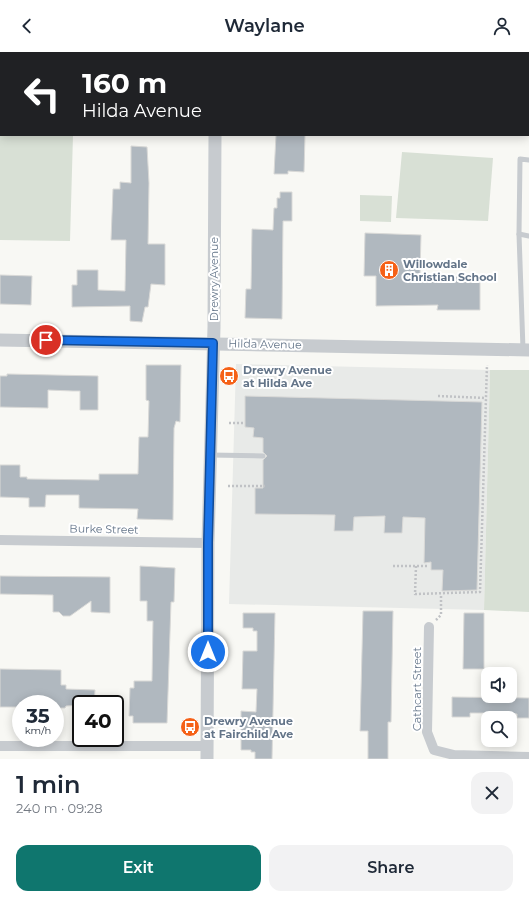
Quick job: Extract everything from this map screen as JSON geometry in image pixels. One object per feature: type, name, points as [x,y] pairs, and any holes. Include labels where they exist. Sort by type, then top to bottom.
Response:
[{"type":"street","name":"Drewry Avenue","points":[[207,752],[208,543],[213,343],[215,136]]},
{"type":"street","name":"Hilda Avenue","points":[[0,340],[526,350]]},
{"type":"street","name":"Burke Street","points":[[0,540],[208,543]]},
{"type":"street","name":"Cathcart Street","points":[[429,627],[427,732],[434,750],[454,755],[529,757]]},
{"type":"street","points":[[0,746],[207,752]]},
{"type":"lane","points":[[526,350],[519,234],[520,159],[529,160]]},
{"type":"lane","points":[[519,234],[529,236]]},
{"type":"lane","points":[[210,455],[263,456]]},
{"type":"path","points":[[416,566],[415,594],[480,592],[487,365]]},
{"type":"path","points":[[438,396],[486,398]]},
{"type":"path","points":[[230,423],[245,423]]},
{"type":"path","points":[[228,486],[265,486]]},
{"type":"path","points":[[393,566],[429,566]]},
{"type":"path","points":[[429,627],[441,615],[441,594]]},
{"type":"shaded area","points":[[0,136],[73,136],[70,241],[0,240]]},
{"type":"shaded area","points":[[402,152],[493,158],[488,221],[396,218]]},
{"type":"shaded area","points":[[360,195],[392,196],[391,222],[360,221]]},
{"type":"shaded area","points":[[236,364],[490,370],[484,610],[229,604]]},
{"type":"shaded area","points":[[490,370],[529,370],[529,612],[484,610]]},
{"type":"building","points":[[276,136],[305,136],[304,172],[288,171],[288,174],[274,174]]},
{"type":"building","points":[[131,146],[147,147],[149,183],[148,244],[165,244],[165,285],[151,284],[148,307],[145,307],[142,322],[130,321],[130,306],[72,307],[72,285],[77,285],[77,270],[98,270],[98,290],[125,291],[126,240],[111,240],[113,189],[120,189],[120,182],[131,183]]},
{"type":"building","points":[[280,192],[292,192],[292,221],[283,221],[282,319],[245,318],[246,289],[251,289],[252,229],[273,230],[274,208],[277,208],[277,198],[280,198]]},
{"type":"building","name":"Willowdale Christian School","points":[[365,233],[421,235],[420,274],[433,276],[480,277],[480,310],[437,310],[438,305],[376,306],[376,276],[364,276]]},
{"type":"building","points":[[0,275],[32,276],[31,305],[0,304]]},
{"type":"building","points":[[146,365],[181,365],[180,422],[176,421],[174,428],[173,520],[137,519],[138,509],[79,508],[79,495],[46,495],[45,507],[29,507],[29,498],[0,497],[0,465],[20,465],[20,477],[27,477],[27,479],[99,480],[99,474],[138,474],[139,437],[148,437],[149,401],[146,400]]},
{"type":"building","points":[[7,374],[98,376],[98,410],[80,410],[80,391],[48,390],[48,408],[0,407],[0,376],[7,376]]},
{"type":"building","points":[[245,396],[482,402],[477,590],[442,591],[443,570],[431,570],[431,562],[424,563],[425,518],[403,517],[402,533],[384,533],[385,516],[354,517],[353,531],[334,531],[335,515],[255,514],[255,488],[263,488],[263,460],[267,456],[263,452],[263,438],[253,437],[254,428],[245,427]]},
{"type":"building","points":[[140,566],[175,568],[174,602],[171,602],[167,723],[133,723],[133,716],[129,716],[130,688],[134,688],[134,681],[152,681],[153,621],[147,621],[147,601],[140,601]]},
{"type":"building","points":[[0,576],[110,577],[110,613],[91,612],[91,601],[70,616],[63,616],[59,612],[53,612],[53,595],[0,594]]},
{"type":"building","points":[[363,611],[393,611],[391,722],[388,722],[388,759],[368,759],[368,731],[360,731]]},
{"type":"building","points":[[243,613],[275,613],[272,759],[255,759],[255,752],[251,752],[251,750],[241,750],[241,711],[256,712],[257,689],[242,689],[243,651],[257,651],[257,631],[253,631],[253,628],[243,628]]},
{"type":"building","points":[[464,613],[484,613],[484,667],[481,667],[481,669],[463,669]]},
{"type":"building","points":[[0,669],[61,670],[61,685],[66,685],[66,689],[95,690],[95,695],[72,695],[72,706],[66,706],[65,708],[64,695],[12,695],[12,707],[0,707]]},
{"type":"building","points":[[452,697],[481,697],[481,703],[517,703],[517,698],[529,698],[529,718],[517,718],[517,711],[481,711],[481,713],[470,713],[470,717],[452,717]]},
{"type":"place","name":"Willowdale Christian School","points":[[389,270]]},
{"type":"place","name":"Drewry Avenue at Hilda Ave","points":[[229,376]]},
{"type":"place","name":"Drewry Avenue at Fairchild Ave","points":[[190,727]]},
{"type":"route","points":[[46,340],[213,343],[208,543],[208,652]]}]
